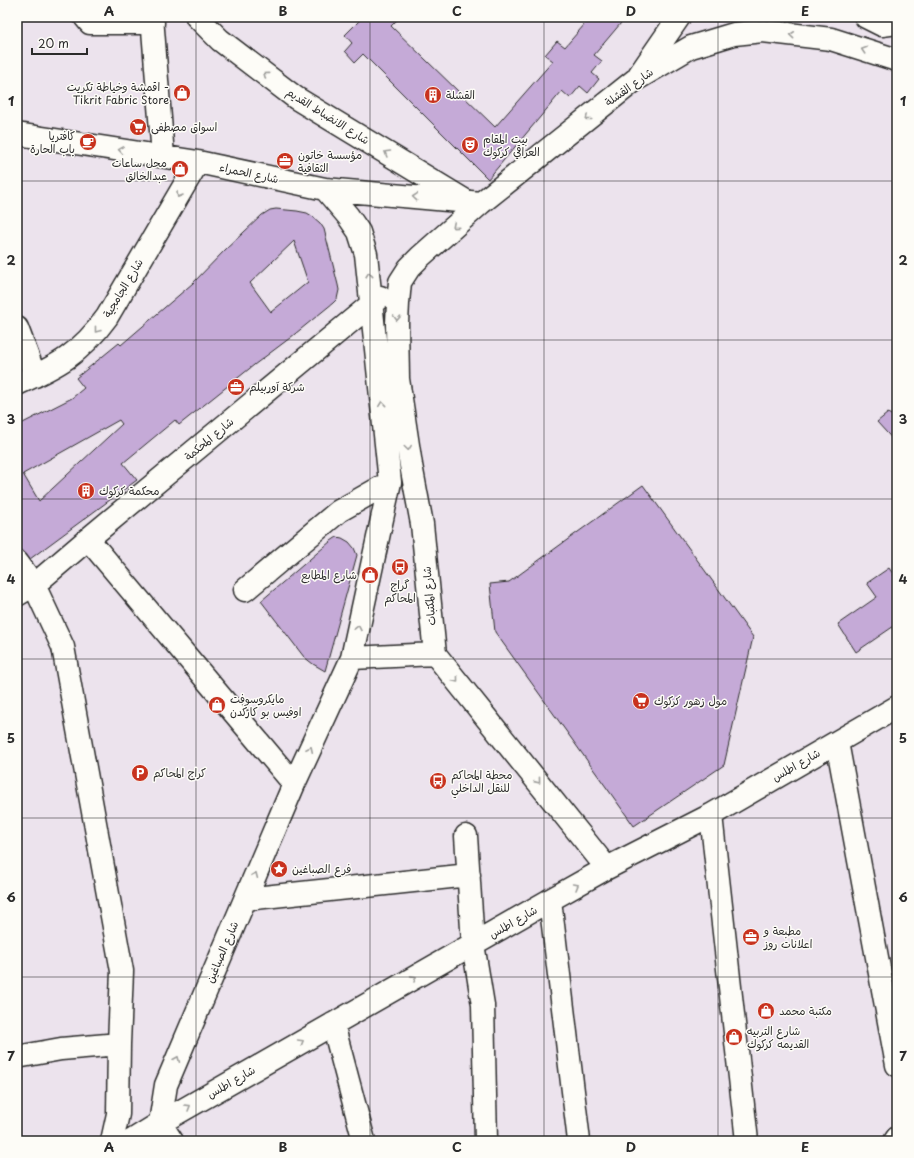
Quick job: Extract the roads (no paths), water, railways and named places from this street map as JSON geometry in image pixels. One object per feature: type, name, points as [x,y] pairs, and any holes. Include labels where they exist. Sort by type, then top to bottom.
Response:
[{"type":"street","points":[[85,17],[90,23],[152,20],[164,156]]},
{"type":"street","name":"شارع الانضباط القديم","points":[[197,17],[220,40],[296,98],[475,203]]},
{"type":"street","points":[[635,80],[679,17]]},
{"type":"street","points":[[866,17],[882,25],[897,23]]},
{"type":"street","name":"شارع القشلة","points":[[405,275],[420,257],[475,203],[635,80],[691,47],[767,24],[831,39],[897,60]]},
{"type":"street","name":"شارع الحمراء","points":[[17,134],[198,162],[325,189],[475,203]]},
{"type":"street","name":"شارع الجامجية","points":[[26,380],[52,368],[68,358],[83,346],[96,332],[107,317],[198,162]]},
{"type":"street","points":[[88,539],[294,784],[352,658],[390,482],[366,254],[359,232],[348,216],[325,189]]},
{"type":"street","name":"شارع المحكمة","points":[[26,590],[405,275]]},
{"type":"street","name":"شارع المكتبات","points":[[405,275],[398,303],[398,378],[411,465],[422,524],[435,654]]},
{"type":"street","points":[[17,328],[26,380]]},
{"type":"street","points":[[245,590],[339,511],[390,482]]},
{"type":"street","points":[[17,562],[26,590],[63,647],[122,970],[118,1114],[112,1141]]},
{"type":"street","points":[[352,658],[435,654],[607,868]]},
{"type":"street","name":"شارع اطلس","points":[[131,1141],[550,900],[607,868],[711,815],[897,707]]},
{"type":"street","points":[[837,742],[897,1066]]},
{"type":"street","name":"شارع الصباغين","points":[[160,1123],[166,1085],[294,784]]},
{"type":"street","points":[[711,815],[747,1141]]},
{"type":"street","points":[[466,836],[473,944],[483,1005],[486,1141]]},
{"type":"street","points":[[245,899],[469,875]]},
{"type":"street","points":[[550,900],[579,1141]]},
{"type":"street","points":[[333,1024],[364,1141]]},
{"type":"street","points":[[17,1057],[60,1049],[119,1044]]},
{"type":"street","points":[[160,1123],[172,1141]]},
{"type":"place","name":"اقمشة وخياطة تكريت - Tikrit Fabric Store","points":[[182,93]]},
{"type":"place","name":"القشلة","points":[[433,95]]},
{"type":"place","name":"اسواق مصطفى","points":[[138,127]]},
{"type":"place","name":"كافتريا باب الحارة","points":[[88,142]]},
{"type":"place","name":"بيت المقام العراقي كركوك","points":[[470,145]]},
{"type":"place","name":"مؤسسة خاتون الثقافية","points":[[285,161]]},
{"type":"place","name":"محل ساعات عبدالخالق","points":[[180,169]]},
{"type":"place","name":"شركة آوربيلم","points":[[236,387]]},
{"type":"place","name":"محكمة كركوك","points":[[86,491]]},
{"type":"place","name":"گراج المحاكم","points":[[400,567]]},
{"type":"place","name":"شارع المطابع","points":[[370,575]]},
{"type":"place","name":"مول زهور كركوك","points":[[641,701]]},
{"type":"place","name":"مايكروسوفت اوفيس بو كاركدن","points":[[217,705]]},
{"type":"place","name":"كراج المحاكم","points":[[140,773]]},
{"type":"place","name":"محطة المحاكم للنقل الداخلي","points":[[438,781]]},
{"type":"place","name":"فرع الصباغين","points":[[279,869]]},
{"type":"place","name":"مطبعة و اعلانات روز","points":[[751,937]]},
{"type":"place","name":"مكتبة محمد","points":[[766,1011]]},
{"type":"place","name":"شارع التربيه القديمه كركوك","points":[[734,1037]]}]
